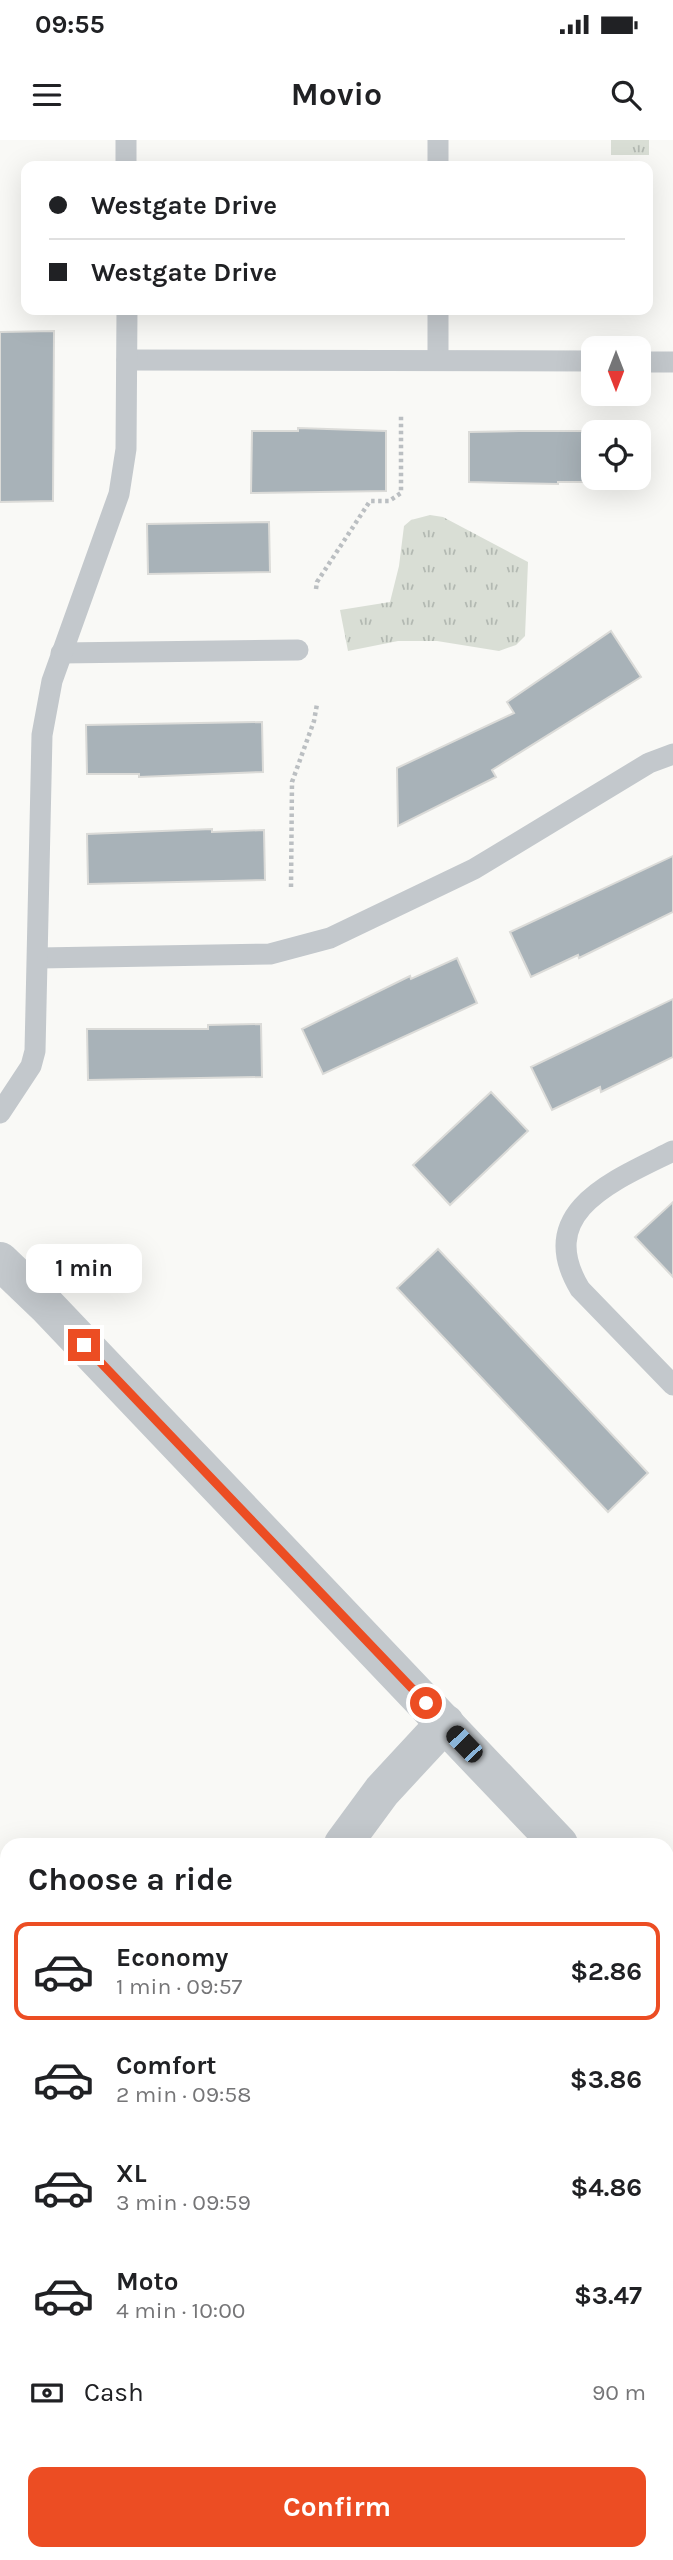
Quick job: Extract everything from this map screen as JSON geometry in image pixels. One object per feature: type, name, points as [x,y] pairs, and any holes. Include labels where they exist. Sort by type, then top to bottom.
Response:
[{"type":"street","points":[[0,1261],[46,1305],[553,1838]]},
{"type":"street","points":[[347,1838],[382,1791],[444,1723]]},
{"type":"lane","points":[[126,140],[126,161]]},
{"type":"lane","points":[[438,140],[438,161]]},
{"type":"lane","points":[[0,1113],[31,1066],[35,1051],[39,958],[41,747],[52,681],[119,494],[126,449],[127,315]]},
{"type":"lane","points":[[438,315],[438,360]]},
{"type":"lane","points":[[127,360],[581,361]]},
{"type":"lane","points":[[651,362],[673,362]]},
{"type":"lane","points":[[61,653],[298,650]]},
{"type":"lane","points":[[39,958],[270,954],[330,938],[474,869],[649,763],[673,754]]},
{"type":"lane","points":[[673,1151],[605,1188],[582,1207],[571,1218],[565,1242],[570,1272],[580,1289],[673,1385]]},
{"type":"path","points":[[316,589],[317,582],[370,502],[389,502],[401,493],[401,414]]},
{"type":"path","points":[[291,887],[292,782],[314,721],[317,704]]},
{"type":"green space","points":[[611,140],[649,140],[649,155],[611,155]]},
{"type":"green space","points":[[430,515],[443,517],[528,562],[525,636],[516,645],[499,651],[437,641],[398,641],[348,651],[340,610],[390,602],[399,566],[404,526],[411,520]]},
{"type":"building","points":[[54,331],[53,501],[0,502],[0,332]]},
{"type":"building","points":[[298,428],[386,431],[386,491],[251,493],[252,431],[298,431]]},
{"type":"building","points":[[581,431],[581,482],[469,482],[469,432]]},
{"type":"building","points":[[269,522],[270,572],[148,574],[147,524]]},
{"type":"building","points":[[611,631],[641,677],[492,770],[496,777],[398,826],[397,768],[514,713],[507,702]]},
{"type":"building","points":[[262,722],[263,772],[139,777],[139,774],[87,774],[86,725]]},
{"type":"building","points":[[212,829],[212,832],[264,830],[265,880],[88,884],[87,834]]},
{"type":"building","points":[[673,856],[673,912],[579,958],[578,955],[531,977],[510,932]]},
{"type":"building","points":[[457,958],[477,1003],[323,1074],[302,1029],[410,976],[411,979]]},
{"type":"building","points":[[673,999],[673,1057],[601,1092],[600,1087],[552,1110],[531,1067]]},
{"type":"building","points":[[261,1024],[262,1077],[88,1080],[87,1029],[208,1029],[208,1025]]},
{"type":"building","points":[[491,1092],[528,1131],[450,1205],[413,1165]]},
{"type":"building","points":[[673,1202],[673,1277],[635,1237]]},
{"type":"building","points":[[438,1249],[648,1473],[608,1512],[397,1288]]},
{"type":"route","points":[[84,1345],[426,1703]]}]
